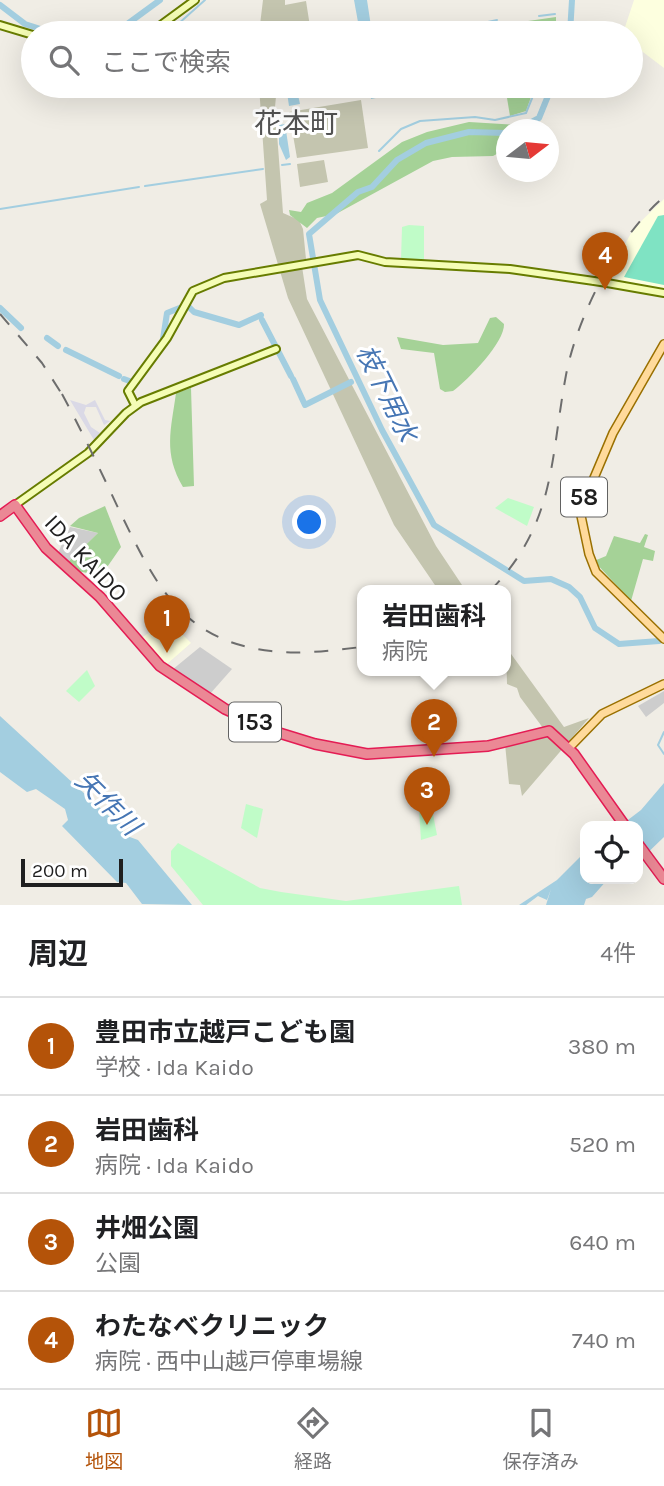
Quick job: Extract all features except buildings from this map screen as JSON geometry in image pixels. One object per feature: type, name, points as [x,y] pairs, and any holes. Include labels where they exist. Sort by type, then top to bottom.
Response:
[{"type":"highway","name":"IDA KAIDO","points":[[0,516],[15,505],[46,548],[100,597],[160,666],[217,704],[271,730],[299,740],[368,754],[488,746],[544,731],[559,737],[569,748]]},
{"type":"highway","name":"153","points":[[569,748],[621,821]]},
{"type":"highway","points":[[643,851],[664,879]]},
{"type":"main road","points":[[166,21],[195,0]]},
{"type":"main road","points":[[0,25],[21,31]]},
{"type":"main road","points":[[135,405],[128,391],[167,338],[193,291],[223,278],[358,255],[385,262],[510,269],[664,293]]},
{"type":"main road","name":"58","points":[[664,344],[613,433],[580,511],[589,554],[596,572],[664,639]]},
{"type":"main road","points":[[15,505],[89,453],[135,405],[276,349]]},
{"type":"main road","points":[[569,748],[602,713],[664,684]]},
{"type":"shaded area","points":[[263,0],[285,0],[285,5],[306,1],[309,21],[260,21]]},
{"type":"shaded area","points":[[634,0],[664,0],[664,68],[643,52],[643,21],[627,21]]},
{"type":"shaded area","points":[[260,98],[276,98],[283,213],[299,220],[303,229],[306,259],[301,260],[307,299],[436,546],[462,585],[435,585],[394,525],[288,298],[260,204],[267,200]]},
{"type":"shaded area","points":[[361,100],[368,148],[297,158],[289,112]]},
{"type":"shaded area","points":[[324,160],[328,182],[300,187],[297,164]]},
{"type":"shaded area","points":[[664,199],[664,290],[606,278],[634,228]]},
{"type":"shaded area","points":[[70,400],[86,405],[95,400],[105,420],[110,421],[104,425],[96,407],[86,407],[84,413],[91,427],[100,433],[94,440]]},
{"type":"shaded area","points":[[70,527],[98,533],[66,564],[57,555]]},
{"type":"shaded area","points":[[157,627],[179,631],[191,643],[167,664],[140,639]]},
{"type":"shaded area","points":[[200,647],[232,669],[209,695],[172,670]]},
{"type":"shaded area","points":[[511,654],[564,727],[589,718],[522,796],[520,785],[509,784],[505,744],[543,728],[520,697],[517,688],[507,684],[507,676],[511,676]]},
{"type":"shaded area","points":[[664,691],[664,703],[646,717],[638,706]]},
{"type":"green space","points":[[556,17],[556,21],[528,21]]},
{"type":"green space","points":[[507,98],[531,98],[526,111],[510,116]]},
{"type":"green space","points":[[469,122],[496,124],[496,154],[433,161],[336,214],[317,218],[307,228],[290,215],[289,210],[301,212],[307,203],[332,193],[402,142],[427,132]]},
{"type":"green space","points":[[664,215],[664,285],[624,277],[658,216]]},
{"type":"green space","points":[[424,226],[424,260],[401,259],[402,227]]},
{"type":"green space","points":[[496,317],[504,324],[499,341],[476,370],[453,391],[445,392],[440,389],[434,353],[401,349],[397,337],[443,345],[478,343],[490,318]]},
{"type":"green space","points":[[191,388],[194,486],[183,487],[173,463],[170,441],[176,393]]},
{"type":"green space","points":[[508,498],[534,507],[527,526],[495,508]]},
{"type":"green space","points":[[105,506],[121,547],[101,576],[73,570],[66,564],[98,533],[70,526],[79,518]]},
{"type":"green space","points":[[645,534],[648,535],[644,547],[655,551],[653,561],[643,559],[631,601],[594,561],[606,556],[614,536],[640,543]]},
{"type":"green space","points":[[87,670],[95,686],[79,702],[66,691]]},
{"type":"green space","points":[[246,804],[263,809],[257,838],[241,828]]},
{"type":"green space","points":[[419,809],[432,809],[437,835],[421,840]]},
{"type":"green space","points":[[178,843],[260,888],[346,901],[459,886],[462,905],[203,905],[171,866],[171,851]]},
{"type":"water","points":[[354,0],[367,0],[370,21],[358,21]]},
{"type":"water","points":[[288,98],[299,98],[300,104],[289,106]]},
{"type":"water","points":[[285,124],[290,157],[286,160],[279,144],[279,125]]},
{"type":"water","points":[[0,716],[111,818],[123,824],[119,827],[127,836],[138,840],[192,905],[142,904],[126,883],[117,882],[62,826],[68,820],[65,809],[36,789],[27,792],[0,772]]},
{"type":"water","points":[[664,783],[664,837],[643,857],[643,821],[627,821],[641,810]]},
{"type":"water","points":[[580,857],[580,884],[604,884],[592,897],[586,899],[584,905],[546,905],[551,889],[547,900],[538,896],[526,905],[519,905],[557,880]]},
{"type":"waterway","points":[[131,21],[160,0]]},
{"type":"waterway","points":[[181,21],[205,0]]},
{"type":"waterway","name":"枝下用水","points":[[571,21],[572,0]]},
{"type":"waterway","points":[[0,5],[21,21]]},
{"type":"waterway","points":[[539,16],[555,14]]},
{"type":"waterway","points":[[492,21],[497,20]]},
{"type":"waterway","points":[[379,151],[401,129],[420,121],[475,117],[495,120],[526,113],[532,98]]},
{"type":"waterway","name":"枝下用水","points":[[537,119],[547,98]]},
{"type":"waterway","name":"枝下用水","points":[[496,133],[469,132],[426,143],[397,160],[372,187],[358,192],[309,234],[320,300],[382,430],[434,525],[524,581],[551,579],[569,587],[580,597],[595,628],[619,644],[659,641]]},
{"type":"waterway","points":[[282,165],[290,164]]},
{"type":"waterway","points":[[145,186],[263,169]]},
{"type":"waterway","points":[[0,209],[139,187]]},
{"type":"waterway","points":[[187,305],[194,312],[239,325],[261,315]]},
{"type":"waterway","points":[[163,339],[167,313],[182,307]]},
{"type":"waterway","points":[[0,308],[21,328]]},
{"type":"waterway","points":[[262,320],[291,376]]},
{"type":"waterway","points":[[47,338],[58,346]]},
{"type":"waterway","points":[[66,350],[119,376]]},
{"type":"waterway","points":[[124,379],[132,382],[136,377]]},
{"type":"waterway","points":[[293,379],[305,405],[351,382]]},
{"type":"waterway","points":[[664,732],[658,745],[664,754]]},
{"type":"railway","points":[[495,585],[512,566],[539,516],[547,490],[566,375],[579,328],[616,255],[647,213],[664,197]]},
{"type":"railway","points":[[0,314],[42,363],[67,402]]},
{"type":"railway","points":[[62,394],[147,564],[176,606],[194,622],[215,636],[271,651],[305,652],[357,647]]},
{"type":"place","name":"わたなべクリニック","points":[[605,290]]},
{"type":"place","name":"豊田市立越戸こども園","points":[[167,653]]},
{"type":"place","name":"岩田歯科","points":[[434,757]]},
{"type":"place","name":"井畑公園","points":[[427,825]]},
{"type":"district","name":"花本町","points":[[296,123]]},
{"type":"water label","name":"矢作川","points":[[108,803]]}]
